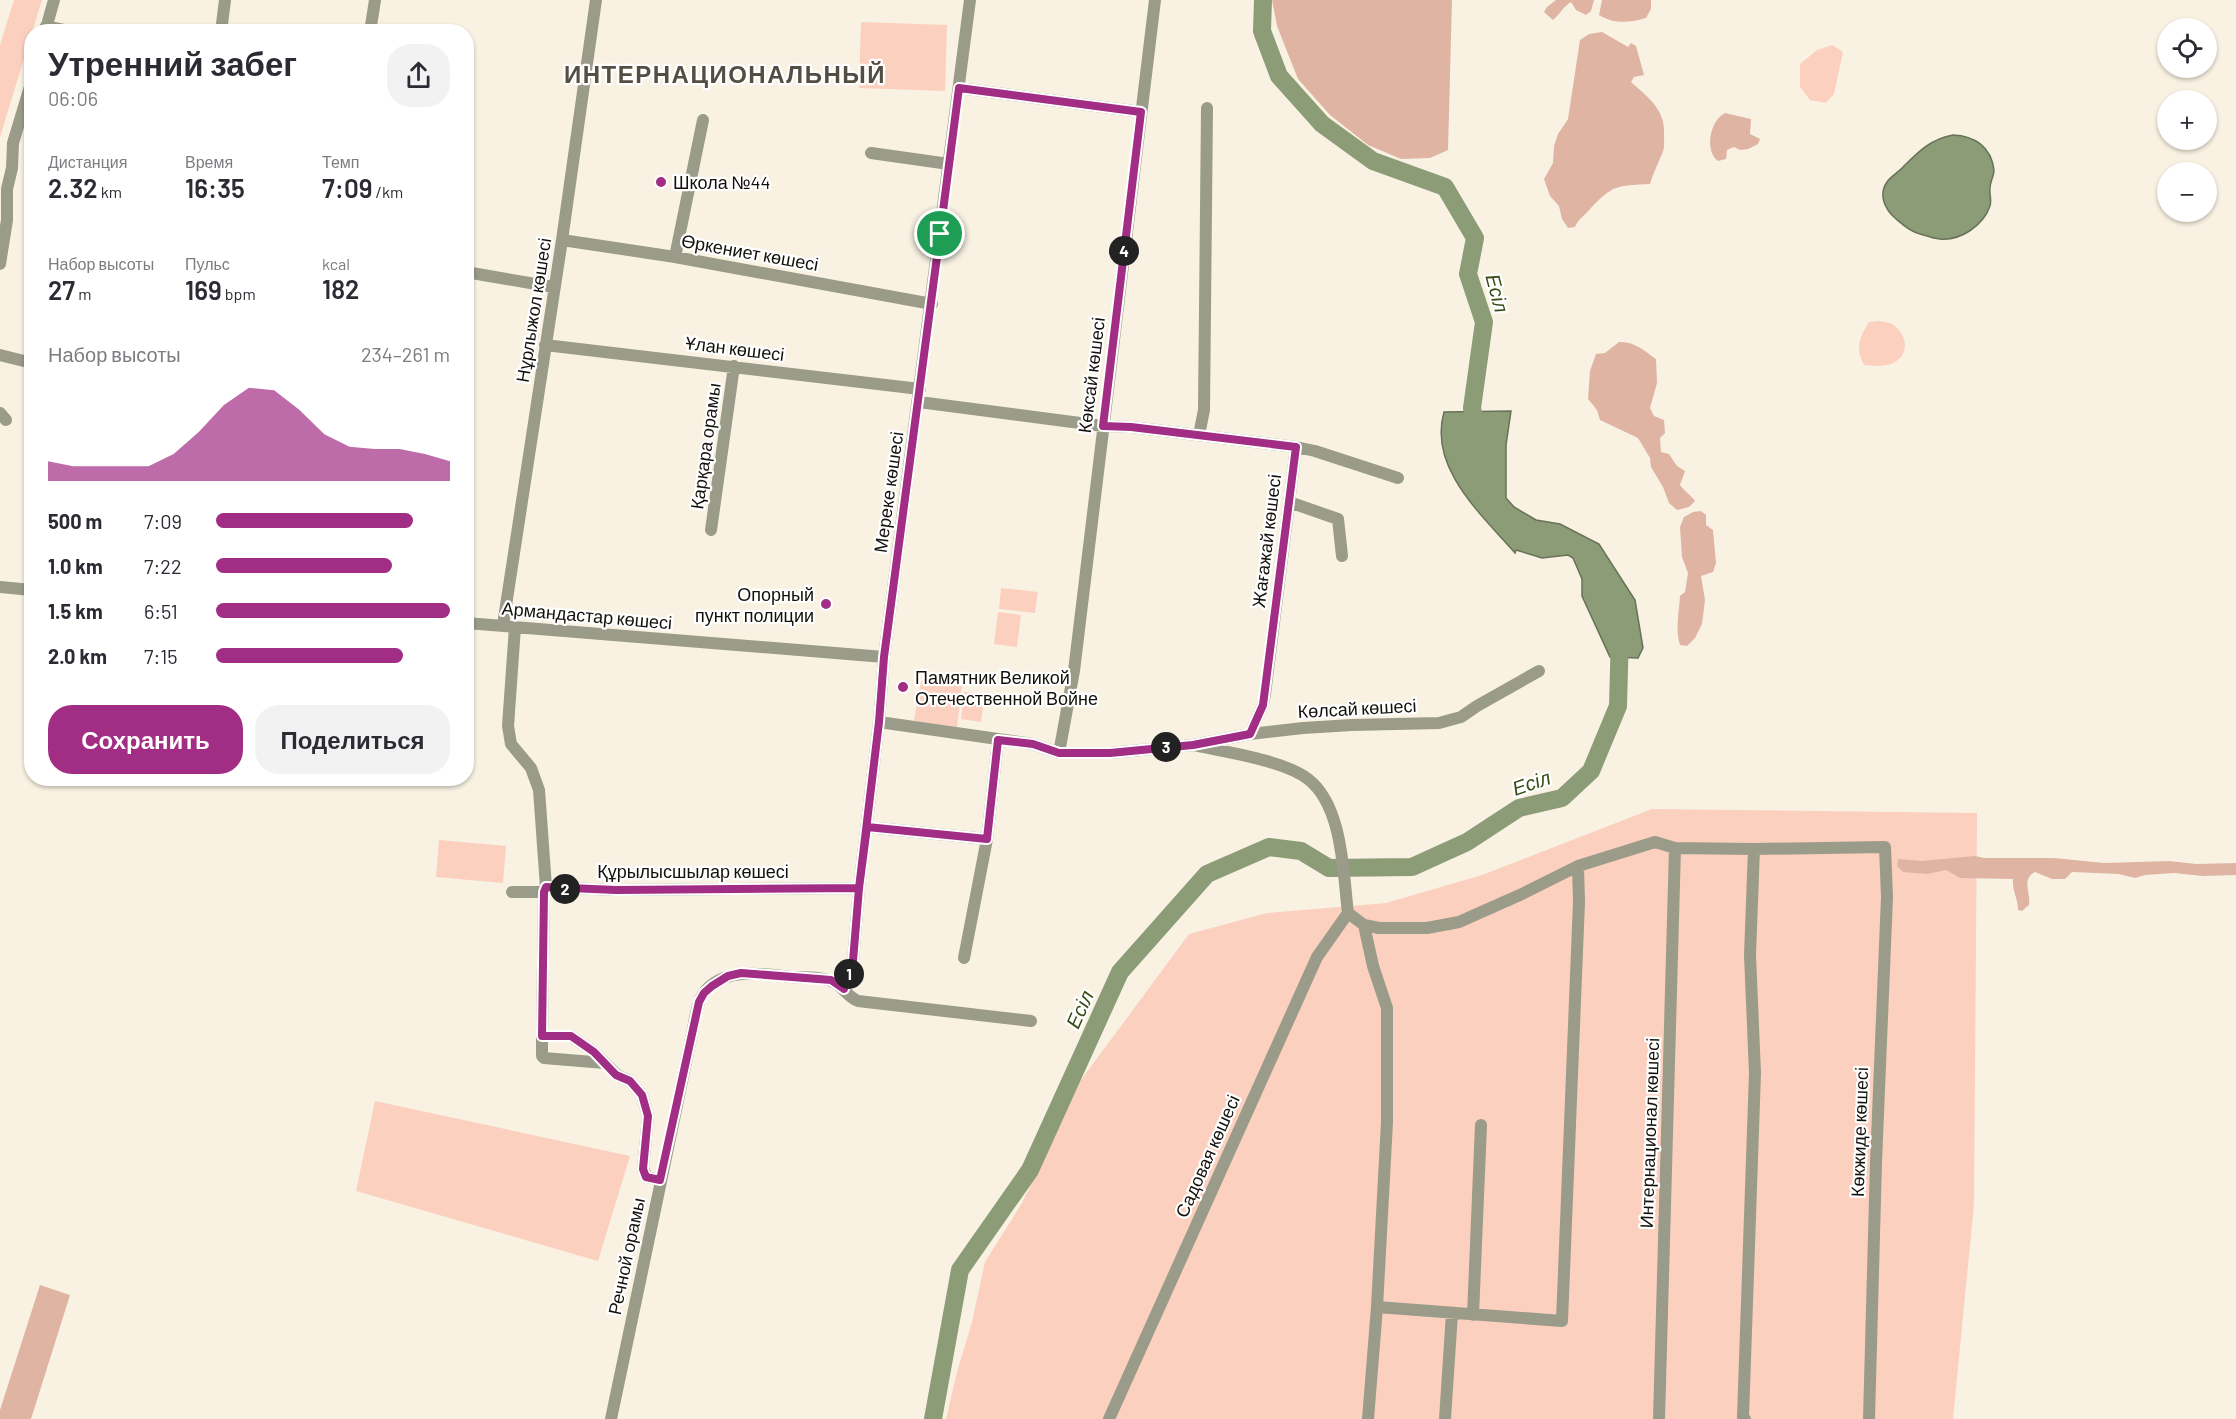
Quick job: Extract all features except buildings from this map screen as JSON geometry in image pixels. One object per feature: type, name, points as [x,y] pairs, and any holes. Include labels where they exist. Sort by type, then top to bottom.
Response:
[{"type":"street","points":[[47,24],[54,0]]},
{"type":"street","points":[[222,24],[225,0]]},
{"type":"street","points":[[371,24],[375,0]]},
{"type":"street","name":"Нұрлыжол көшесі","points":[[509,626],[545,345],[596,0]]},
{"type":"street","name":"Мереке көшесі","points":[[844,989],[853,961],[884,657],[970,0]]},
{"type":"street","name":"Көксай көшесі","points":[[1059,753],[1074,671],[1155,0]]},
{"type":"street","points":[[959,88],[1141,112]]},
{"type":"street","points":[[0,264],[7,220],[7,189],[12,168],[13,143],[24,107]]},
{"type":"street","points":[[1200,435],[1204,410],[1207,108]]},
{"type":"street","points":[[675,257],[703,120]]},
{"type":"street","points":[[871,153],[949,164]]},
{"type":"street","name":"Өркениет көшесі","points":[[562,240],[675,257],[932,304]]},
{"type":"street","points":[[474,273],[554,287]]},
{"type":"street","name":"Ұлан көшесі","points":[[545,345],[734,366],[1103,426]]},
{"type":"street","points":[[0,355],[24,361]]},
{"type":"street","name":"Қарқара орамы","points":[[711,530],[734,366]]},
{"type":"street","points":[[1103,426],[1131,427],[1296,447],[1398,478]]},
{"type":"street","name":"Жағажай көшесі","points":[[1250,734],[1263,705],[1265,694],[1296,447]]},
{"type":"street","points":[[1289,502],[1338,519],[1342,556]]},
{"type":"street","points":[[0,587],[24,589]]},
{"type":"street","name":"Армандастар көшесі","points":[[474,624],[884,657]]},
{"type":"street","points":[[509,626],[508,726],[511,744],[531,768],[539,790],[545,890],[542,1056],[605,1063]]},
{"type":"street","name":"Көлсай көшесі","points":[[879,722],[1033,744],[1059,753],[1110,753],[1193,745],[1250,734],[1352,724],[1439,723],[1461,717],[1539,671]]},
{"type":"street","points":[[964,958],[987,839],[998,740]]},
{"type":"street","points":[[1193,745],[1275,765],[1308,780],[1324,798],[1334,824],[1340,848],[1348,913],[1364,925],[1379,928],[1427,928],[1459,922],[1578,866],[1655,842],[1675,848],[1754,849],[1750,955],[1755,1073],[1743,1417],[1745,1419]]},
{"type":"street","points":[[867,827],[987,839]]},
{"type":"street","name":"Көкжиде көшесі","points":[[1754,849],[1886,847],[1887,897],[1876,1162],[1869,1419]]},
{"type":"street","name":"Интернационал көшесі","points":[[1659,1419],[1675,848]]},
{"type":"street","points":[[1377,1307],[1562,1321],[1579,902],[1578,866]]},
{"type":"street","name":"Құрылысшылар көшесі","points":[[512,892],[859,888]]},
{"type":"street","name":"Садовая көшесі","points":[[1109,1419],[1317,957],[1348,913]]},
{"type":"street","points":[[1364,925],[1373,966],[1387,1008],[1387,1122],[1377,1307],[1368,1419]]},
{"type":"street","name":"Речной орамы","points":[[610,1419],[693,1029],[699,1002],[704,993],[728,976],[756,973],[831,980],[844,989],[851,998],[858,1001],[1031,1022]]},
{"type":"street","points":[[542,1036],[571,1036],[594,1052],[616,1075],[630,1081],[642,1095],[648,1116],[643,1169],[646,1177],[660,1180]]},
{"type":"street","points":[[1473,1315],[1481,1125]]},
{"type":"street","points":[[1445,1419],[1452,1313]]},
{"type":"shaded area","points":[[14,0],[42,0],[35,24],[24,24],[24,59],[0,137],[0,45]]},
{"type":"shaded area","points":[[1272,0],[1452,0],[1448,150],[1430,158],[1401,159],[1368,145],[1330,115],[1298,79],[1277,26]]},
{"type":"shaded area","points":[[1556,0],[1594,0],[1591,11],[1586,15],[1576,10],[1571,2],[1553,20],[1544,12]]},
{"type":"shaded area","points":[[1602,0],[1651,0],[1651,9],[1646,18],[1628,22],[1616,21],[1599,15]]},
{"type":"shaded area","points":[[861,22],[947,25],[945,91],[859,88]]},
{"type":"shaded area","points":[[1602,32],[1628,47],[1631,43],[1636,46],[1644,75],[1634,77],[1631,82],[1659,111],[1664,126],[1664,149],[1650,184],[1616,188],[1598,201],[1575,227],[1568,228],[1562,219],[1559,206],[1550,196],[1544,179],[1553,163],[1554,146],[1558,134],[1568,119],[1580,40],[1589,34]]},
{"type":"shaded area","points":[[1832,45],[1843,52],[1834,94],[1826,103],[1810,100],[1800,87],[1800,64],[1817,50]]},
{"type":"shaded area","points":[[1725,113],[1751,119],[1750,134],[1760,139],[1758,144],[1748,149],[1740,150],[1734,147],[1727,150],[1726,159],[1718,161],[1711,150],[1711,136],[1716,122]]},
{"type":"shaded area","points":[[1953,135],[1974,140],[1989,155],[1994,170],[1990,186],[1991,203],[1982,220],[1970,231],[1948,239],[1940,239],[1917,233],[1903,225],[1888,210],[1883,192],[1889,180],[1920,151],[1938,139]]},
{"type":"shaded area","points":[[1869,322],[1890,323],[1897,328],[1904,338],[1905,350],[1903,355],[1893,363],[1883,366],[1864,365],[1859,348],[1861,338]]},
{"type":"shaded area","points":[[1619,342],[1634,345],[1656,359],[1657,383],[1650,408],[1654,416],[1664,420],[1665,433],[1660,438],[1661,452],[1669,454],[1677,466],[1685,471],[1680,485],[1695,501],[1689,507],[1677,510],[1669,503],[1651,467],[1650,458],[1638,438],[1600,420],[1597,410],[1588,399],[1590,371],[1596,354],[1605,353]]},
{"type":"shaded area","points":[[1511,411],[1506,445],[1506,498],[1514,507],[1536,520],[1560,524],[1599,544],[1635,600],[1643,648],[1638,658],[1610,657],[1582,596],[1582,579],[1573,558],[1568,555],[1542,558],[1516,550],[1515,553],[1474,506],[1451,471],[1444,452],[1441,433],[1444,412]]},
{"type":"shaded area","points":[[1701,511],[1706,515],[1706,525],[1713,530],[1716,563],[1713,572],[1701,576],[1705,600],[1702,624],[1695,638],[1687,646],[1680,645],[1678,633],[1680,596],[1685,592],[1688,573],[1682,557],[1680,527],[1684,517]]},
{"type":"shaded area","points":[[1001,588],[1038,592],[1035,613],[999,609]]},
{"type":"shaded area","points":[[998,612],[1021,615],[1017,647],[994,644]]},
{"type":"shaded area","points":[[921,681],[962,686],[957,727],[914,721]]},
{"type":"shaded area","points":[[964,692],[985,694],[981,722],[961,719]]},
{"type":"shaded area","points":[[1652,809],[1977,813],[1974,1204],[1953,1419],[946,1419],[972,1322],[985,1262],[1022,1203],[1081,1080],[1189,934],[1267,913],[1386,903],[1482,875]]},
{"type":"shaded area","points":[[439,840],[506,846],[503,883],[436,877]]},
{"type":"shaded area","points":[[1975,856],[2054,858],[2104,863],[2169,861],[2196,864],[2236,863],[2236,875],[2203,876],[2174,873],[2135,878],[2119,874],[2072,872],[2065,879],[2052,879],[2035,872],[2027,882],[2029,905],[2022,911],[2018,910],[2013,879],[1960,878],[1946,870],[1927,874],[1903,872],[1897,866],[1898,859],[1922,861]]},
{"type":"shaded area","points":[[375,1101],[630,1156],[598,1261],[356,1191]]},
{"type":"shaded area","points":[[40,1285],[70,1295],[31,1419],[0,1419],[0,1410]]},
{"type":"waterway","name":"Есіл","points":[[1263,0],[1262,31],[1279,76],[1322,124],[1373,161],[1445,187],[1475,238],[1468,274],[1484,322],[1472,408],[1478,435]]},
{"type":"waterway","name":"Есіл","points":[[933,1419],[960,1270],[1030,1170],[1120,972],[1207,874],[1269,847],[1301,851],[1329,868],[1412,867],[1467,842],[1519,808],[1562,798],[1591,771],[1618,706],[1620,632]]},
{"type":"place","name":"Школа №44","points":[[661,182]]},
{"type":"place","name":"Опорный пункт полиции","points":[[826,604]]},
{"type":"place","name":"Памятник Великой Отечественной Войне","points":[[903,687]]},
{"type":"district","name":"ИНТЕРНАЦИОНАЛЬНЫЙ","points":[[725,73]]},
{"type":"route","points":[[940,234],[884,657],[884,676],[859,888],[853,961],[844,989],[831,980],[741,973],[728,976],[704,993],[699,1002],[660,1180],[646,1177],[643,1169],[648,1116],[642,1095],[630,1081],[616,1075],[594,1052],[571,1036],[542,1036],[544,892],[546,887],[616,890],[859,888],[867,827],[987,839],[998,740],[1033,744],[1059,753],[1110,753],[1193,745],[1250,734],[1263,705],[1296,447],[1131,427],[1103,426],[1141,112],[959,88],[940,234]]}]
